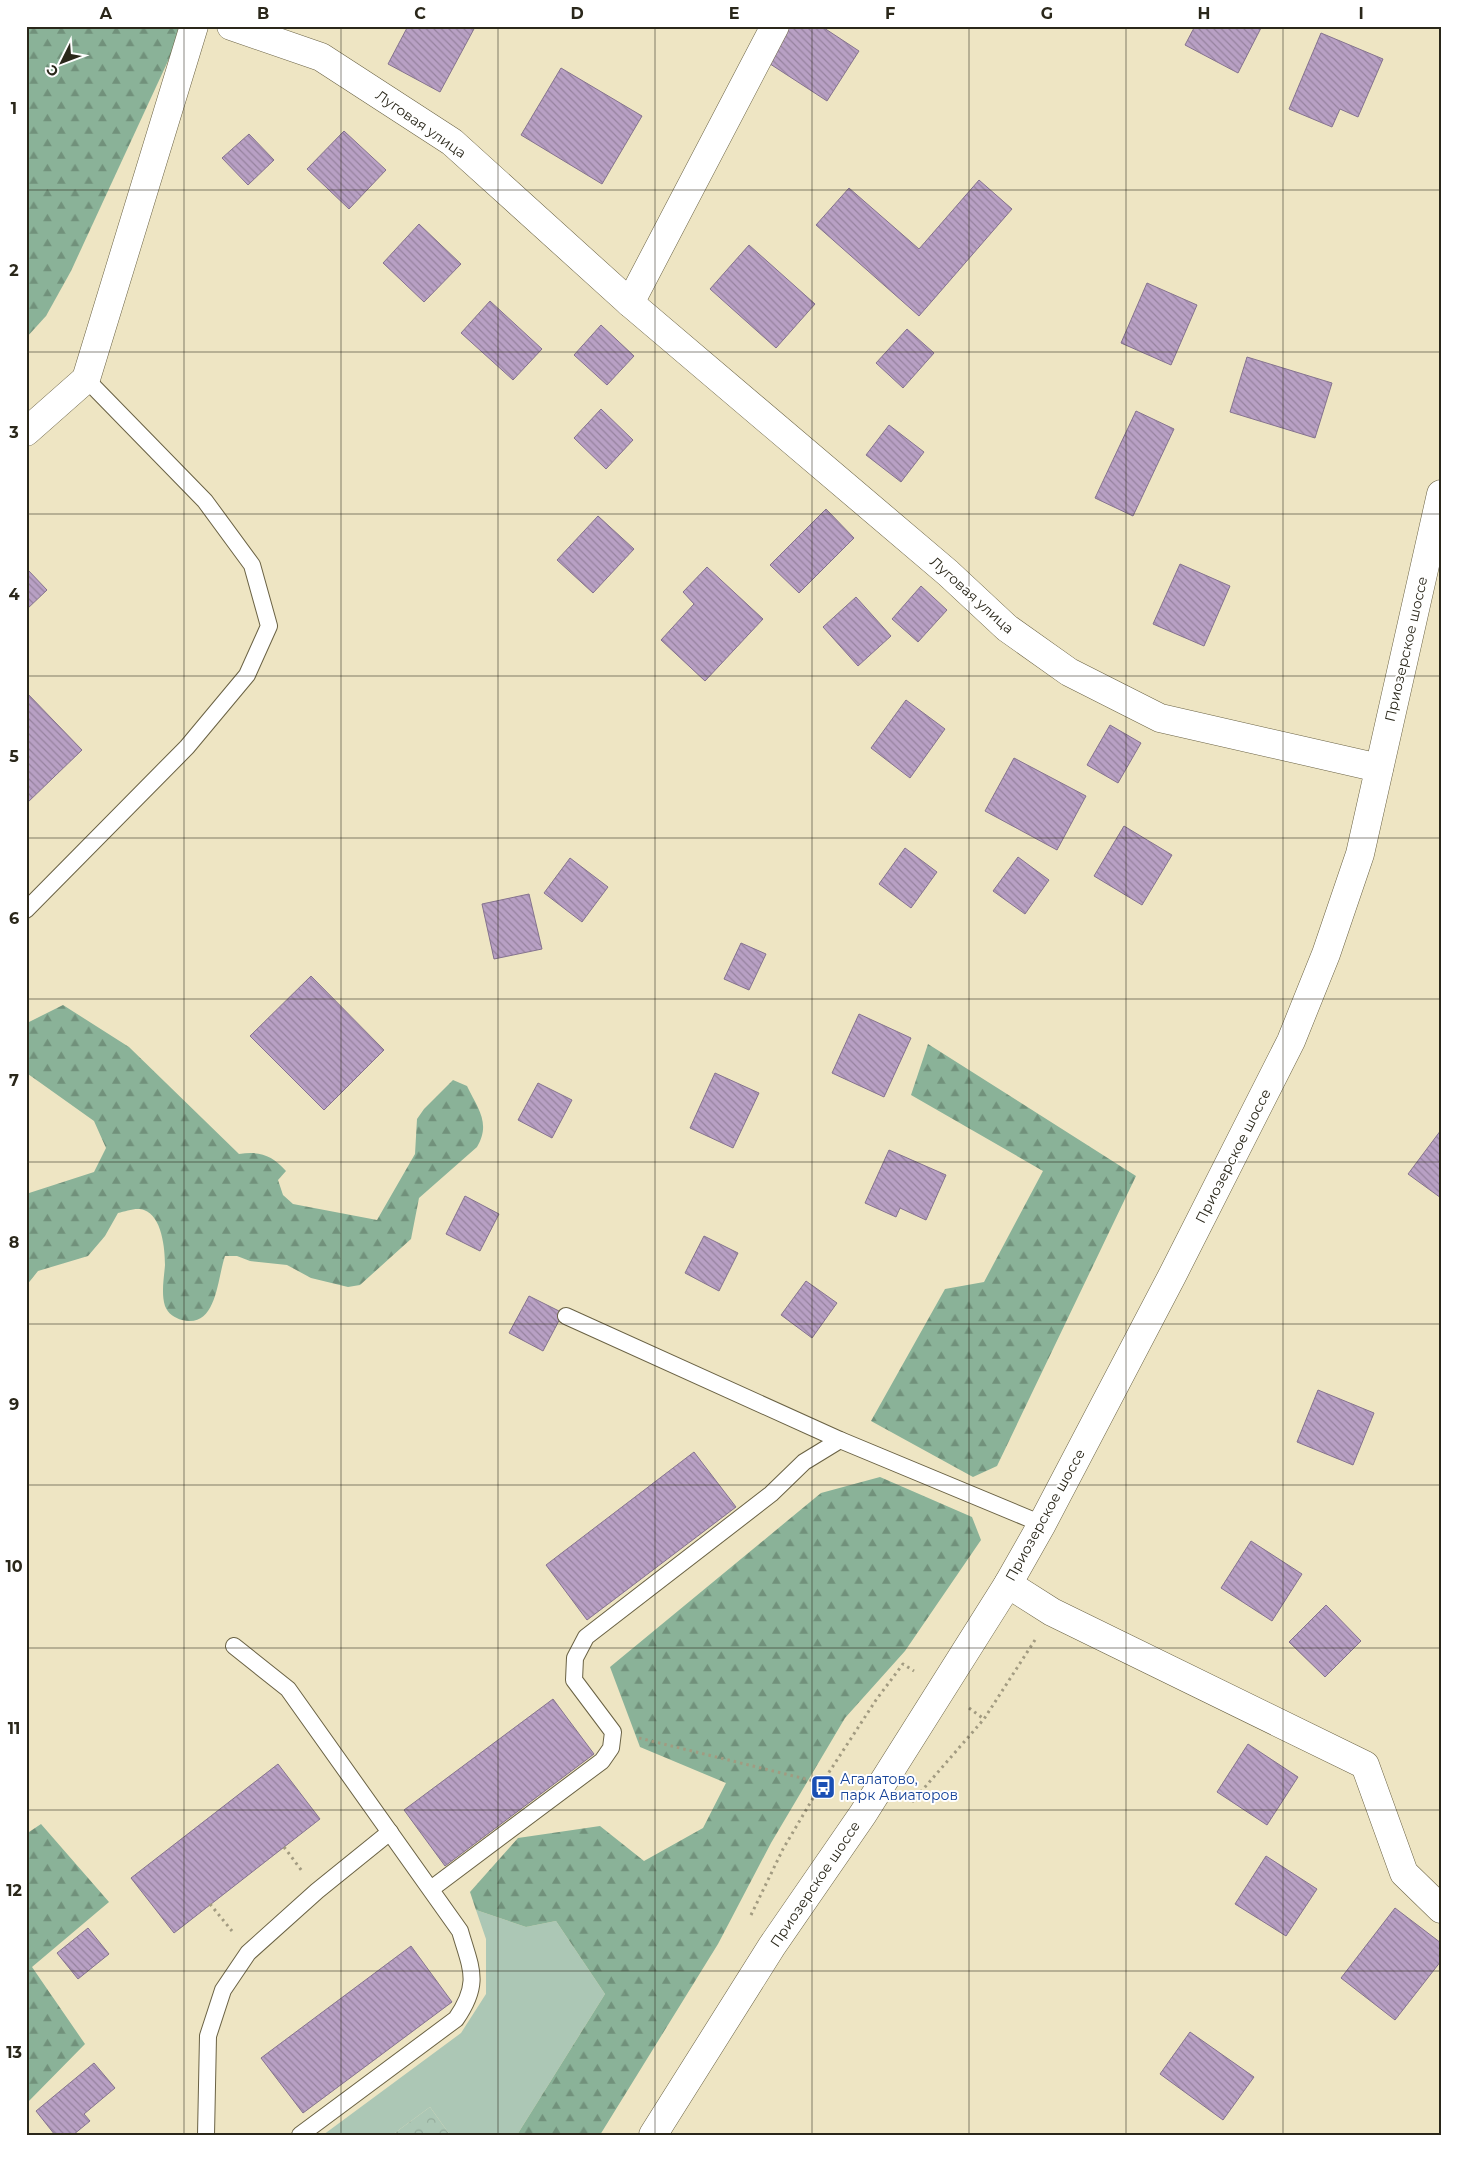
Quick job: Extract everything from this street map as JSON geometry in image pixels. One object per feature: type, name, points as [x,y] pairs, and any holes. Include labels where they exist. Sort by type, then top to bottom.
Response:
[{"type":"street","points":[[26,432],[86,379],[194,26]]},
{"type":"street","name":"Луговая улица","points":[[231,26],[321,57],[452,142],[630,303],[948,573],[1007,628],[1069,672],[1160,718],[1379,768]]},
{"type":"street","points":[[630,303],[775,26]]},
{"type":"street","name":"Приозерское шоссе","points":[[653,2135],[772,1946],[863,1814],[1008,1584],[1042,1524],[1168,1284],[1291,1041],[1326,954],[1360,854],[1441,494]]},
{"type":"street","points":[[1008,1584],[1052,1612],[1365,1765],[1404,1872],[1441,1909]]},
{"type":"lane","points":[[26,910],[187,747],[247,674],[269,626],[252,565],[205,501],[86,379]]},
{"type":"lane","points":[[566,1316],[840,1440],[1042,1524]]},
{"type":"lane","points":[[431,1889],[602,1761],[611,1748],[613,1732],[574,1680],[575,1658],[586,1637],[742,1517],[804,1462],[840,1440]]},
{"type":"lane","points":[[234,1646],[288,1689],[460,1931],[474,1976],[469,2001],[456,2018],[300,2135]]},
{"type":"lane","points":[[206,2135],[208,2036],[223,1990],[248,1953],[317,1890],[390,1832]]},
{"type":"path","points":[[906,1810],[921,1789],[984,1719],[1052,1612]]},
{"type":"path","points":[[749,1920],[783,1849],[822,1784],[876,1700],[903,1664]]},
{"type":"path","points":[[613,1732],[822,1784]]},
{"type":"path","points":[[210,1904],[248,1953]]},
{"type":"green space","points":[[26,26],[180,26],[180,35],[71,271],[46,316],[26,338]]},
{"type":"green space","points":[[63,1005],[129,1047],[239,1154],[253,1153],[265,1155],[276,1161],[286,1171],[278,1180],[283,1195],[293,1204],[377,1220],[415,1154],[417,1119],[424,1109],[453,1080],[467,1086],[479,1109],[483,1123],[481,1138],[477,1147],[419,1198],[411,1239],[360,1285],[348,1287],[311,1278],[287,1265],[250,1261],[237,1256],[225,1256],[214,1300],[209,1310],[202,1317],[194,1321],[179,1319],[172,1315],[165,1306],[163,1291],[165,1258],[159,1226],[150,1213],[138,1209],[118,1213],[105,1236],[88,1256],[38,1271],[26,1286],[26,1194],[94,1172],[106,1148],[94,1121],[28,1074],[26,1069],[27,1023]]},
{"type":"green space","points":[[928,1044],[1136,1176],[997,1466],[973,1477],[871,1421],[945,1289],[984,1282],[1043,1171],[911,1095]]},
{"type":"green space","points":[[880,1477],[972,1517],[981,1540],[905,1651],[845,1718],[771,1843],[718,1944],[600,2135],[517,2135],[605,1994],[556,1921],[526,1927],[476,1910],[470,1892],[518,1838],[600,1826],[644,1861],[703,1828],[726,1783],[640,1747],[610,1667],[821,1493]]},
{"type":"green space","points":[[41,1824],[109,1902],[32,1967],[85,2044],[26,2104],[26,1834]]},
{"type":"green space","points":[[476,1910],[526,1927],[556,1921],[605,1994],[517,2135],[450,2135],[430,2107],[392,2135],[323,2135],[461,2033],[486,1994],[486,1939]]},
{"type":"green space","points":[[430,2107],[450,2135],[392,2135]]},
{"type":"building","points":[[408,26],[475,27],[440,92],[388,64]]},
{"type":"building","points":[[781,26],[821,26],[859,51],[827,101],[761,58]]},
{"type":"building","points":[[1195,26],[1262,26],[1238,73],[1185,45]]},
{"type":"building","points":[[1321,33],[1383,59],[1358,117],[1340,109],[1332,127],[1289,109]]},
{"type":"building","points":[[561,68],[642,116],[602,184],[521,135]]},
{"type":"building","points":[[344,131],[386,170],[349,209],[307,169]]},
{"type":"building","points":[[249,134],[274,160],[248,185],[222,158]]},
{"type":"building","points":[[979,180],[1012,209],[919,316],[816,225],[849,188],[919,249]]},
{"type":"building","points":[[419,224],[461,264],[424,302],[383,263]]},
{"type":"building","points":[[749,245],[815,304],[776,348],[710,289]]},
{"type":"building","points":[[1147,283],[1197,305],[1171,365],[1121,343]]},
{"type":"building","points":[[490,301],[542,349],[513,380],[461,333]]},
{"type":"building","points":[[601,325],[634,356],[607,385],[574,355]]},
{"type":"building","points":[[907,329],[934,353],[903,388],[876,363]]},
{"type":"building","points":[[1247,357],[1332,383],[1315,438],[1230,412]]},
{"type":"building","points":[[601,409],[633,440],[606,469],[574,438]]},
{"type":"building","points":[[1136,411],[1174,429],[1133,516],[1095,498]]},
{"type":"building","points":[[889,425],[924,452],[901,482],[866,455]]},
{"type":"building","points":[[826,509],[854,538],[799,593],[770,565]]},
{"type":"building","points":[[598,516],[634,549],[593,593],[557,560]]},
{"type":"building","points":[[1180,564],[1230,586],[1204,646],[1153,624]]},
{"type":"building","points":[[707,567],[763,619],[705,681],[661,640],[694,604],[683,592]]},
{"type":"building","points":[[28,570],[47,590],[26,610],[26,572]]},
{"type":"building","points":[[921,586],[947,610],[918,642],[892,619]]},
{"type":"building","points":[[856,597],[891,636],[858,666],[823,627]]},
{"type":"building","points":[[26,692],[82,750],[26,804]]},
{"type":"building","points":[[906,700],[945,729],[910,778],[871,748]]},
{"type":"building","points":[[1110,725],[1141,743],[1118,783],[1087,765]]},
{"type":"building","points":[[1014,758],[1086,796],[1057,850],[985,811]]},
{"type":"building","points":[[1124,826],[1172,855],[1142,905],[1094,876]]},
{"type":"building","points":[[905,848],[937,872],[911,908],[879,884]]},
{"type":"building","points":[[1018,857],[1049,880],[1025,914],[993,891]]},
{"type":"building","points":[[570,858],[608,887],[582,922],[544,893]]},
{"type":"building","points":[[529,894],[542,949],[494,959],[482,904]]},
{"type":"building","points":[[741,943],[766,954],[749,990],[724,979]]},
{"type":"building","points":[[311,976],[384,1050],[324,1110],[250,1036]]},
{"type":"building","points":[[859,1014],[911,1038],[884,1097],[832,1073]]},
{"type":"building","points":[[715,1073],[759,1093],[733,1148],[690,1128]]},
{"type":"building","points":[[538,1083],[572,1100],[552,1138],[518,1120]]},
{"type":"building","points":[[1441,1130],[1441,1198],[1408,1174]]},
{"type":"building","points":[[889,1150],[946,1175],[926,1220],[900,1208],[896,1217],[865,1203]]},
{"type":"building","points":[[465,1196],[499,1214],[480,1251],[446,1234]]},
{"type":"building","points":[[704,1236],[738,1253],[719,1291],[685,1273]]},
{"type":"building","points":[[806,1281],[837,1303],[812,1338],[781,1315]]},
{"type":"building","points":[[529,1296],[563,1313],[543,1351],[509,1333]]},
{"type":"building","points":[[1318,1390],[1374,1413],[1353,1465],[1297,1442]]},
{"type":"building","points":[[694,1452],[736,1507],[587,1620],[546,1565]]},
{"type":"building","points":[[1251,1541],[1302,1574],[1272,1621],[1221,1588]]},
{"type":"building","points":[[1326,1605],[1361,1641],[1325,1677],[1289,1642]]},
{"type":"building","points":[[553,1699],[594,1754],[445,1866],[404,1810]]},
{"type":"building","points":[[1248,1744],[1298,1777],[1267,1825],[1217,1792]]},
{"type":"building","points":[[278,1764],[320,1819],[174,1933],[131,1878]]},
{"type":"building","points":[[1266,1856],[1317,1889],[1286,1936],[1235,1904]]},
{"type":"building","points":[[1395,1908],[1441,1943],[1441,1961],[1395,2020],[1341,1978]]},
{"type":"building","points":[[88,1928],[109,1954],[78,1979],[57,1953]]},
{"type":"building","points":[[411,1946],[452,2002],[303,2113],[261,2058]]},
{"type":"building","points":[[1190,2032],[1254,2077],[1223,2120],[1160,2074]]},
{"type":"building","points":[[94,2063],[115,2088],[84,2114],[90,2121],[73,2135],[55,2135],[36,2111]]},
{"type":"place","name":"Агалатово, парк Авиаторов","points":[[823,1787]]}]
